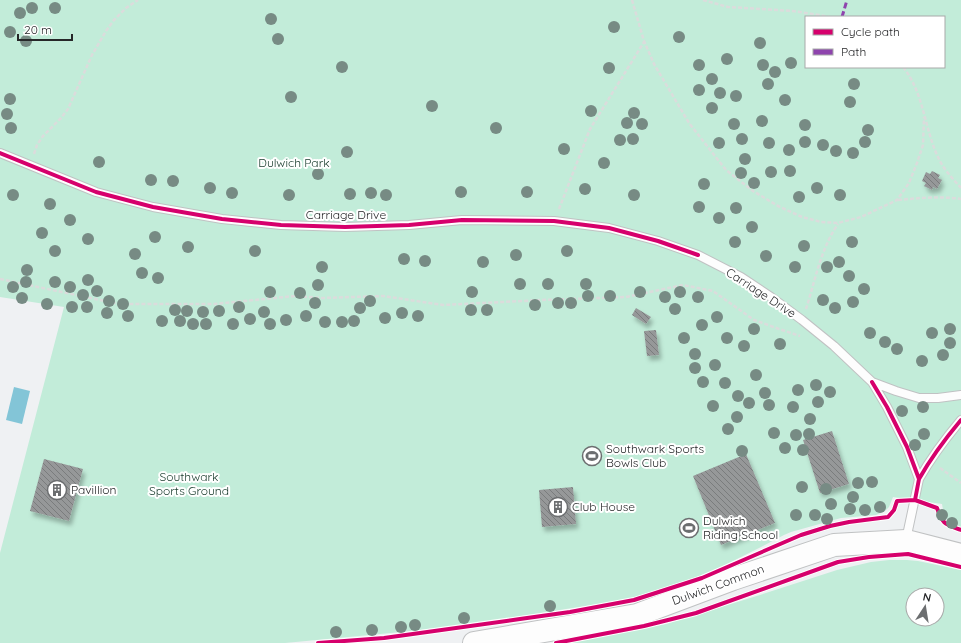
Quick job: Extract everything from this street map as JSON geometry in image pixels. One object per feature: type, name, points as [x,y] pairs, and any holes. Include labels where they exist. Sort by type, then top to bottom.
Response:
[{"type":"highway","name":"Dulwich Common","points":[[482,642],[637,615],[733,579],[834,545],[906,541],[961,555]]},
{"type":"lane","name":"Carriage Drive","points":[[0,153],[28,166],[96,192],[153,207],[222,219],[281,225],[346,227],[409,225],[462,220],[554,221],[609,228],[658,241],[698,255],[741,277],[802,320],[834,346],[872,382],[918,398],[938,398],[961,395]]},
{"type":"lane","points":[[872,382],[887,407],[907,448],[919,479]]},
{"type":"lane","points":[[906,541],[919,479],[929,461],[961,420]]},
{"type":"path","points":[[28,166],[43,136],[68,109],[92,55],[106,31],[126,8],[138,0]]},
{"type":"path","points":[[632,0],[644,42],[661,77],[689,123],[726,170],[753,191],[778,206],[802,217],[821,222],[838,224],[861,217],[897,200],[926,197],[961,199]]},
{"type":"path","points":[[703,0],[728,7],[793,11],[826,16]]},
{"type":"path","points":[[554,221],[590,129],[644,42]]},
{"type":"path","points":[[904,68],[909,74],[919,96],[924,117],[940,162],[961,188]]},
{"type":"path","points":[[897,200],[909,183],[923,145],[924,117]]},
{"type":"path","points":[[802,320],[826,244],[838,224]]},
{"type":"path","points":[[0,278],[119,304],[214,304],[295,296],[322,298],[383,296],[443,305],[626,297],[683,285],[713,291],[754,320],[804,337]]},
{"type":"path","points":[[929,461],[961,483]]},
{"type":"green space","name":"Dulwich Park","points":[[0,0],[961,0],[961,528],[949,522],[944,513],[942,504],[893,497],[889,507],[885,511],[876,515],[841,518],[791,532],[719,568],[674,586],[624,600],[476,623],[412,631],[285,643],[0,643],[0,553],[64,307],[0,297]]},
{"type":"green space","points":[[907,560],[961,570],[961,643],[567,643],[666,624],[837,570],[871,562]]},
{"type":"water","points":[[14,387],[30,391],[22,424],[6,420]]},
{"type":"building","points":[[932,171],[940,175],[938,178],[942,180],[937,189],[933,187],[932,190],[924,186],[926,183],[922,181],[926,172],[930,174]]},
{"type":"building","points":[[636,308],[651,317],[646,324],[632,315]]},
{"type":"building","points":[[656,330],[659,355],[647,356],[644,331]]},
{"type":"building","points":[[832,431],[849,484],[820,493],[803,440]]},
{"type":"building","points":[[746,454],[775,523],[721,545],[693,476]]},
{"type":"building","name":"Pavillion","points":[[44,459],[83,469],[69,521],[30,511]]},
{"type":"building","name":"Club House","points":[[573,487],[576,524],[542,527],[539,490]]},
{"type":"marked path","points":[[842,16],[847,0]]},
{"type":"cycle path","points":[[0,153],[96,192],[153,207],[222,219],[281,225],[345,227],[409,225],[462,220],[554,221],[609,228],[658,241],[698,255]]},
{"type":"cycle path","points":[[872,382],[887,407],[907,447],[919,479],[915,500]]},
{"type":"cycle path","points":[[919,479],[938,449],[961,420]]},
{"type":"cycle path","points":[[318,643],[384,638],[570,612],[634,600],[702,578],[801,535],[849,522],[888,517],[894,510],[897,501],[915,500],[937,508],[945,523],[961,530]]},
{"type":"cycle path","points":[[556,643],[644,626],[696,613],[838,562],[869,557],[908,554],[961,567]]},
{"type":"place","name":"Southwark Sports Bowls Club","points":[[592,456]]},
{"type":"place","name":"Pavillion","points":[[57,490]]},
{"type":"place","name":"Club House","points":[[558,507]]},
{"type":"place","name":"Dulwich Riding School","points":[[689,528]]},
{"type":"park label","name":"Southwark Sports Ground","points":[[189,484]]}]
